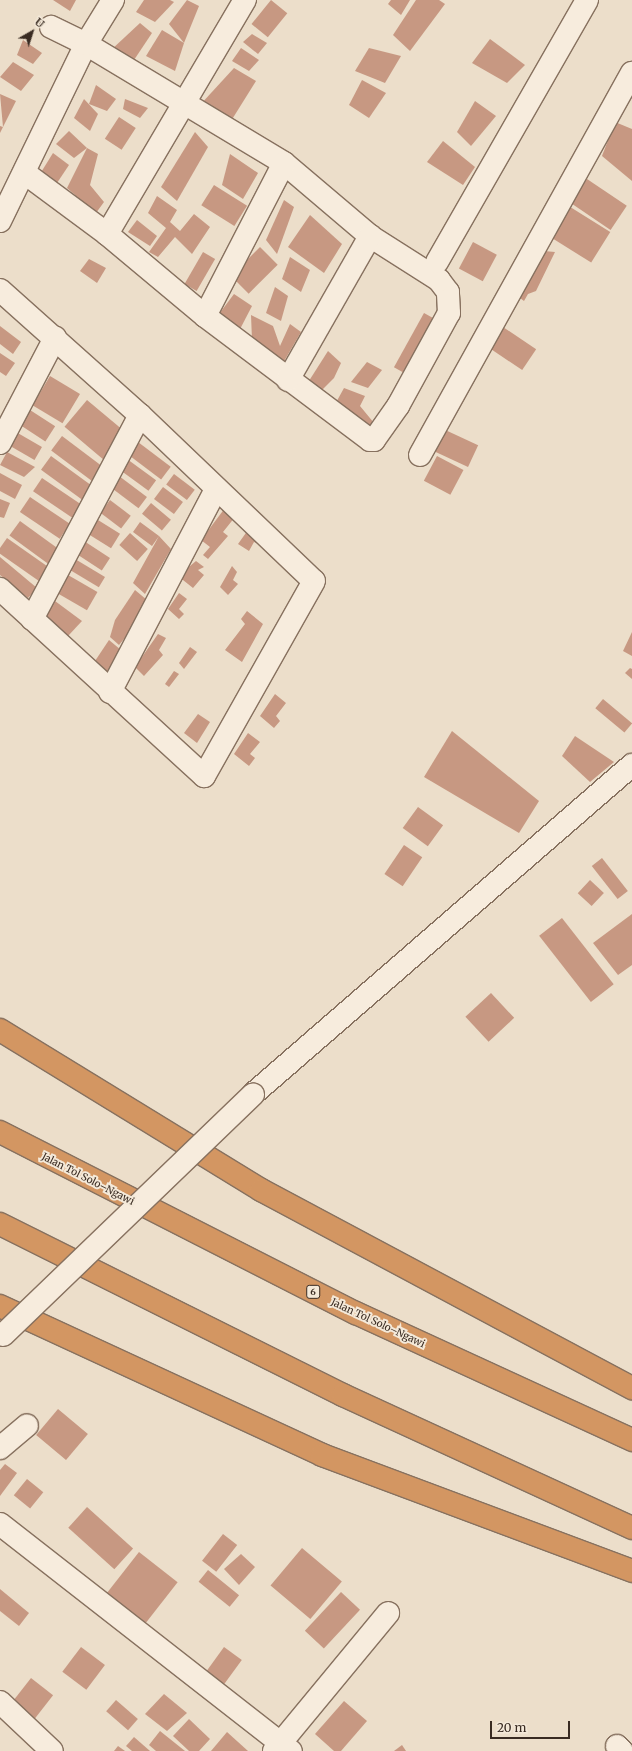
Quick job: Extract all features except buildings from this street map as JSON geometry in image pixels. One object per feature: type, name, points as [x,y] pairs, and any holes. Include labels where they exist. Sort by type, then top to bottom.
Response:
[{"type":"highway","points":[[0,1030],[261,1190],[632,1388]]},
{"type":"highway","name":"Jalan Tol Solo–Ngawi","points":[[0,1132],[356,1313],[632,1440]]},
{"type":"highway","points":[[0,1224],[342,1395],[631,1524]]},
{"type":"highway","points":[[0,1306],[322,1455],[632,1571]]},
{"type":"street","points":[[0,221],[26,174],[86,44],[113,0]]},
{"type":"street","points":[[107,234],[245,0]]},
{"type":"street","points":[[438,262],[587,0]]},
{"type":"street","points":[[26,174],[107,234],[205,316],[288,380],[370,440],[379,434],[398,406],[449,313],[449,299],[446,288],[439,280],[370,236],[284,163],[86,44],[51,27]]},
{"type":"street","points":[[420,455],[632,73]]},
{"type":"street","points":[[205,316],[284,163]]},
{"type":"street","points":[[288,380],[370,236]]},
{"type":"street","points":[[0,290],[140,415],[216,489],[311,576],[313,586],[207,775],[199,774],[0,589]]},
{"type":"street","points":[[0,443],[55,338]]},
{"type":"street","points":[[32,619],[140,415]]},
{"type":"street","points":[[110,692],[216,489]]},
{"type":"street","points":[[2,1336],[253,1094],[632,765]]},
{"type":"street","points":[[0,1448],[27,1425]]},
{"type":"street","points":[[0,1524],[282,1748],[388,1613]]},
{"type":"street","points":[[0,1702],[52,1751]]}]
